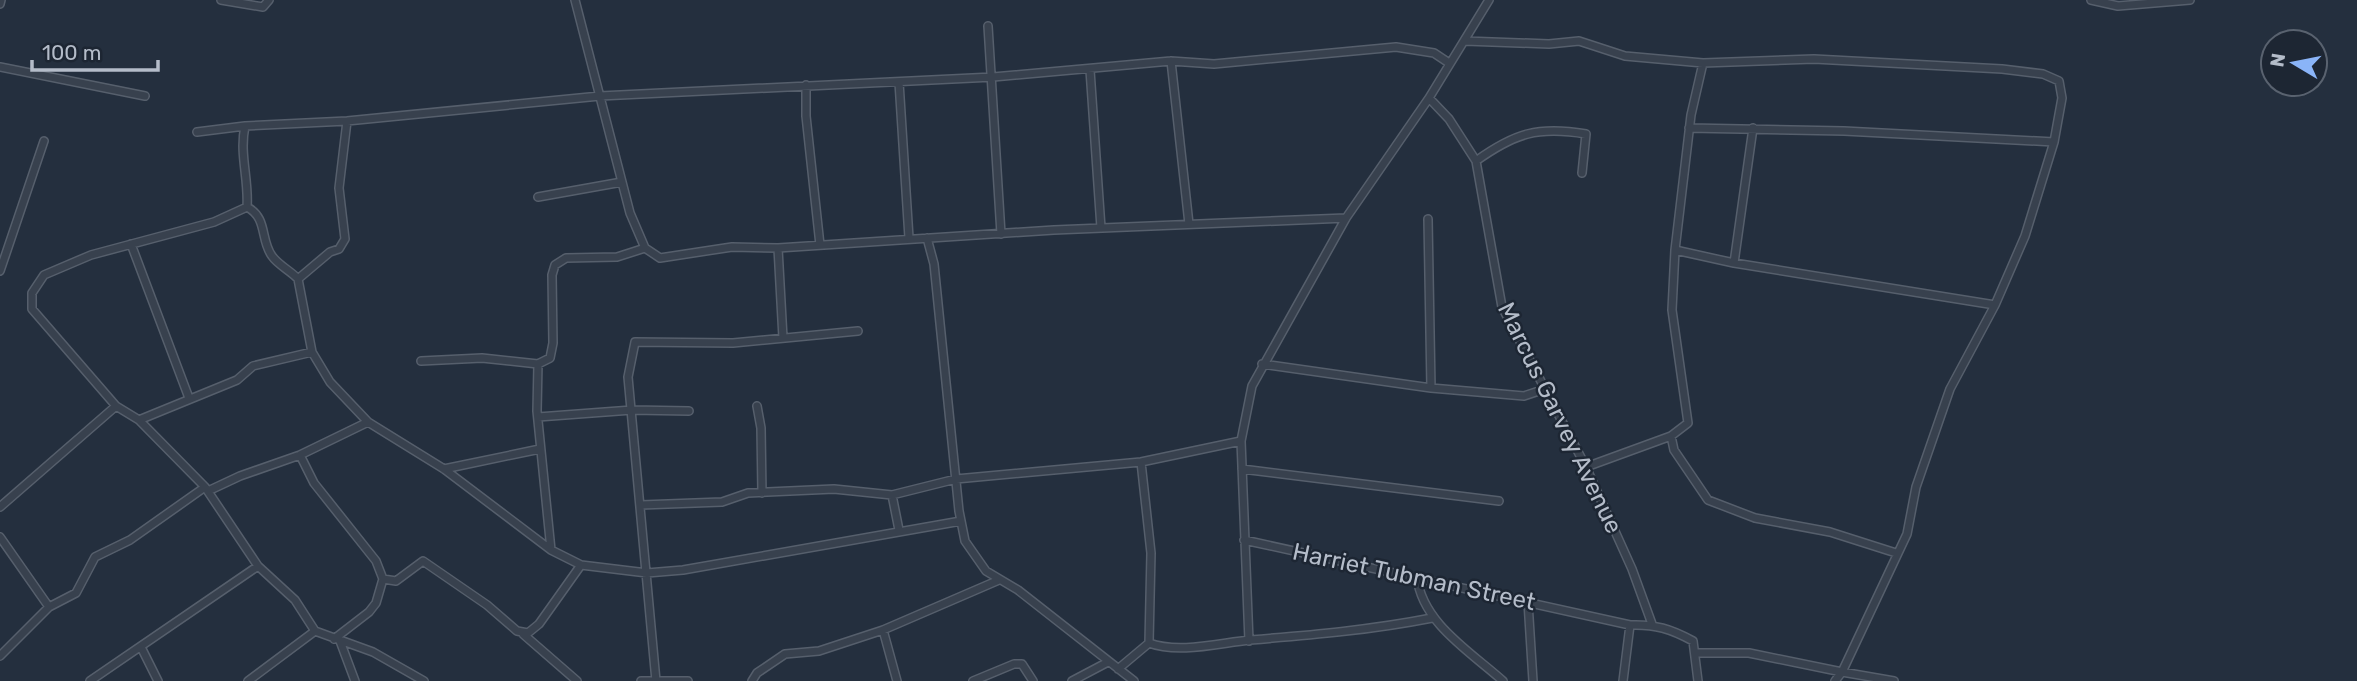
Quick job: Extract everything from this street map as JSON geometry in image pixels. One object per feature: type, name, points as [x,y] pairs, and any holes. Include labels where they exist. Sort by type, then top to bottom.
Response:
[{"type":"street","points":[[221,0],[262,6],[269,0]]},
{"type":"street","points":[[575,0],[630,213],[650,254],[668,258],[732,247],[778,248],[909,238],[1346,218]]},
{"type":"street","points":[[1249,640],[1241,441],[1249,396],[1262,364],[1346,218],[1429,98],[1489,0]]},
{"type":"street","points":[[2091,0],[2118,6],[2190,0]]},
{"type":"street","points":[[988,26],[1001,234]]},
{"type":"street","points":[[1465,41],[1549,44],[1579,41],[1625,56],[1703,63],[1814,59],[2043,74],[2060,81],[2062,98],[2054,142],[2025,236],[1995,305],[1950,389],[1916,487],[1907,534],[1842,673],[1835,681]]},
{"type":"street","points":[[197,132],[347,121],[600,96],[993,77],[1171,61],[1214,64],[1396,47],[1434,53],[1449,63]]},
{"type":"street","points":[[1171,61],[1189,224]]},
{"type":"street","points":[[1586,467],[1671,436],[1688,423],[1672,310],[1675,250],[1689,128],[1703,63]]},
{"type":"street","points":[[0,67],[145,96]]},
{"type":"street","points":[[1090,70],[1101,228]]},
{"type":"street","points":[[899,82],[909,238]]},
{"type":"street","points":[[806,85],[806,116],[820,245]]},
{"type":"street","name":"Marcus Garvey Avenue","points":[[1429,98],[1449,119],[1476,162],[1502,307],[1586,467],[1632,569],[1652,624]]},
{"type":"street","points":[[298,279],[330,252],[339,249],[345,239],[339,188],[347,121]]},
{"type":"street","points":[[245,127],[242,146],[248,183],[247,207]]},
{"type":"street","points":[[1689,128],[1754,128],[2054,142]]},
{"type":"street","points":[[1734,263],[1754,128]]},
{"type":"street","points":[[1476,162],[1506,139],[1563,130],[1586,134],[1582,173]]},
{"type":"street","points":[[0,271],[44,141]]},
{"type":"street","points":[[538,197],[622,182]]},
{"type":"street","points":[[247,207],[256,212],[260,219],[274,258],[298,279],[312,352],[330,382],[368,422],[444,469],[551,550],[581,565],[647,573],[683,570],[961,521]]},
{"type":"street","points":[[247,207],[214,222],[91,255],[44,275],[30,301],[32,309],[59,344],[116,406],[139,419],[207,489],[258,566],[295,600],[315,631],[373,652],[424,681]]},
{"type":"street","points":[[1428,219],[1431,388]]},
{"type":"street","points":[[927,238],[934,264],[961,521],[972,554],[999,580],[1027,596],[1134,681]]},
{"type":"street","points":[[131,244],[189,398]]},
{"type":"street","points":[[422,361],[482,358],[538,364],[550,358],[553,349],[552,275],[555,265],[566,258],[617,257],[645,248]]},
{"type":"street","points":[[778,248],[783,338]]},
{"type":"street","points":[[1675,250],[1734,263],[1995,305]]},
{"type":"street","points":[[656,680],[628,377],[635,342],[733,343],[858,331]]},
{"type":"street","points":[[139,419],[237,380],[253,366],[312,352]]},
{"type":"street","points":[[538,364],[540,449],[545,472],[551,550]]},
{"type":"street","points":[[1262,364],[1431,388],[1524,396],[1545,389]]},
{"type":"street","points":[[0,507],[116,406]]},
{"type":"street","points":[[757,406],[762,493]]},
{"type":"street","points":[[538,417],[632,410],[689,411]]},
{"type":"street","points":[[0,656],[48,607],[75,593],[95,557],[130,540],[207,489],[300,455],[368,422]]},
{"type":"street","points":[[1671,436],[1674,450],[1708,500],[1755,518],[1830,533],[1896,553]]},
{"type":"street","points":[[640,505],[722,502],[748,493],[834,489],[892,495],[956,479],[1141,462],[1241,441]]},
{"type":"street","points":[[444,469],[540,449]]},
{"type":"street","points":[[300,455],[314,483],[376,561],[383,579],[376,603],[337,640]]},
{"type":"street","points":[[1118,669],[1149,643],[1151,553],[1141,462]]},
{"type":"street","points":[[1242,469],[1499,501]]},
{"type":"street","points":[[892,495],[898,530]]},
{"type":"street","points":[[0,537],[48,607]]},
{"type":"street","name":"Harriet Tubman Street","points":[[1244,540],[1630,625],[1652,624]]},
{"type":"street","points":[[383,579],[397,581],[416,563],[423,561],[522,634],[577,681]]},
{"type":"street","points":[[522,634],[528,633],[539,624],[581,565]]},
{"type":"street","points":[[90,681],[258,566]]},
{"type":"street","points":[[1417,577],[1418,588],[1432,618],[1503,681]]},
{"type":"street","points":[[752,681],[757,673],[785,654],[820,650],[883,630],[999,580]]},
{"type":"street","points":[[1528,602],[1533,681]]},
{"type":"street","points":[[1149,643],[1161,648],[1371,631],[1432,618]]},
{"type":"street","points":[[1652,624],[1676,631],[1693,642],[1698,681]]},
{"type":"street","points":[[1623,681],[1630,625]]},
{"type":"street","points":[[883,630],[897,681]]},
{"type":"street","points":[[248,681],[315,631]]},
{"type":"street","points":[[337,640],[355,681]]},
{"type":"street","points":[[141,647],[158,681]]},
{"type":"street","points":[[1695,653],[1749,653],[1893,681]]},
{"type":"street","points":[[1072,681],[1108,662]]},
{"type":"street","points":[[973,681],[1014,664],[1022,664],[1033,681]]},
{"type":"street","points":[[641,681],[688,681]]}]
